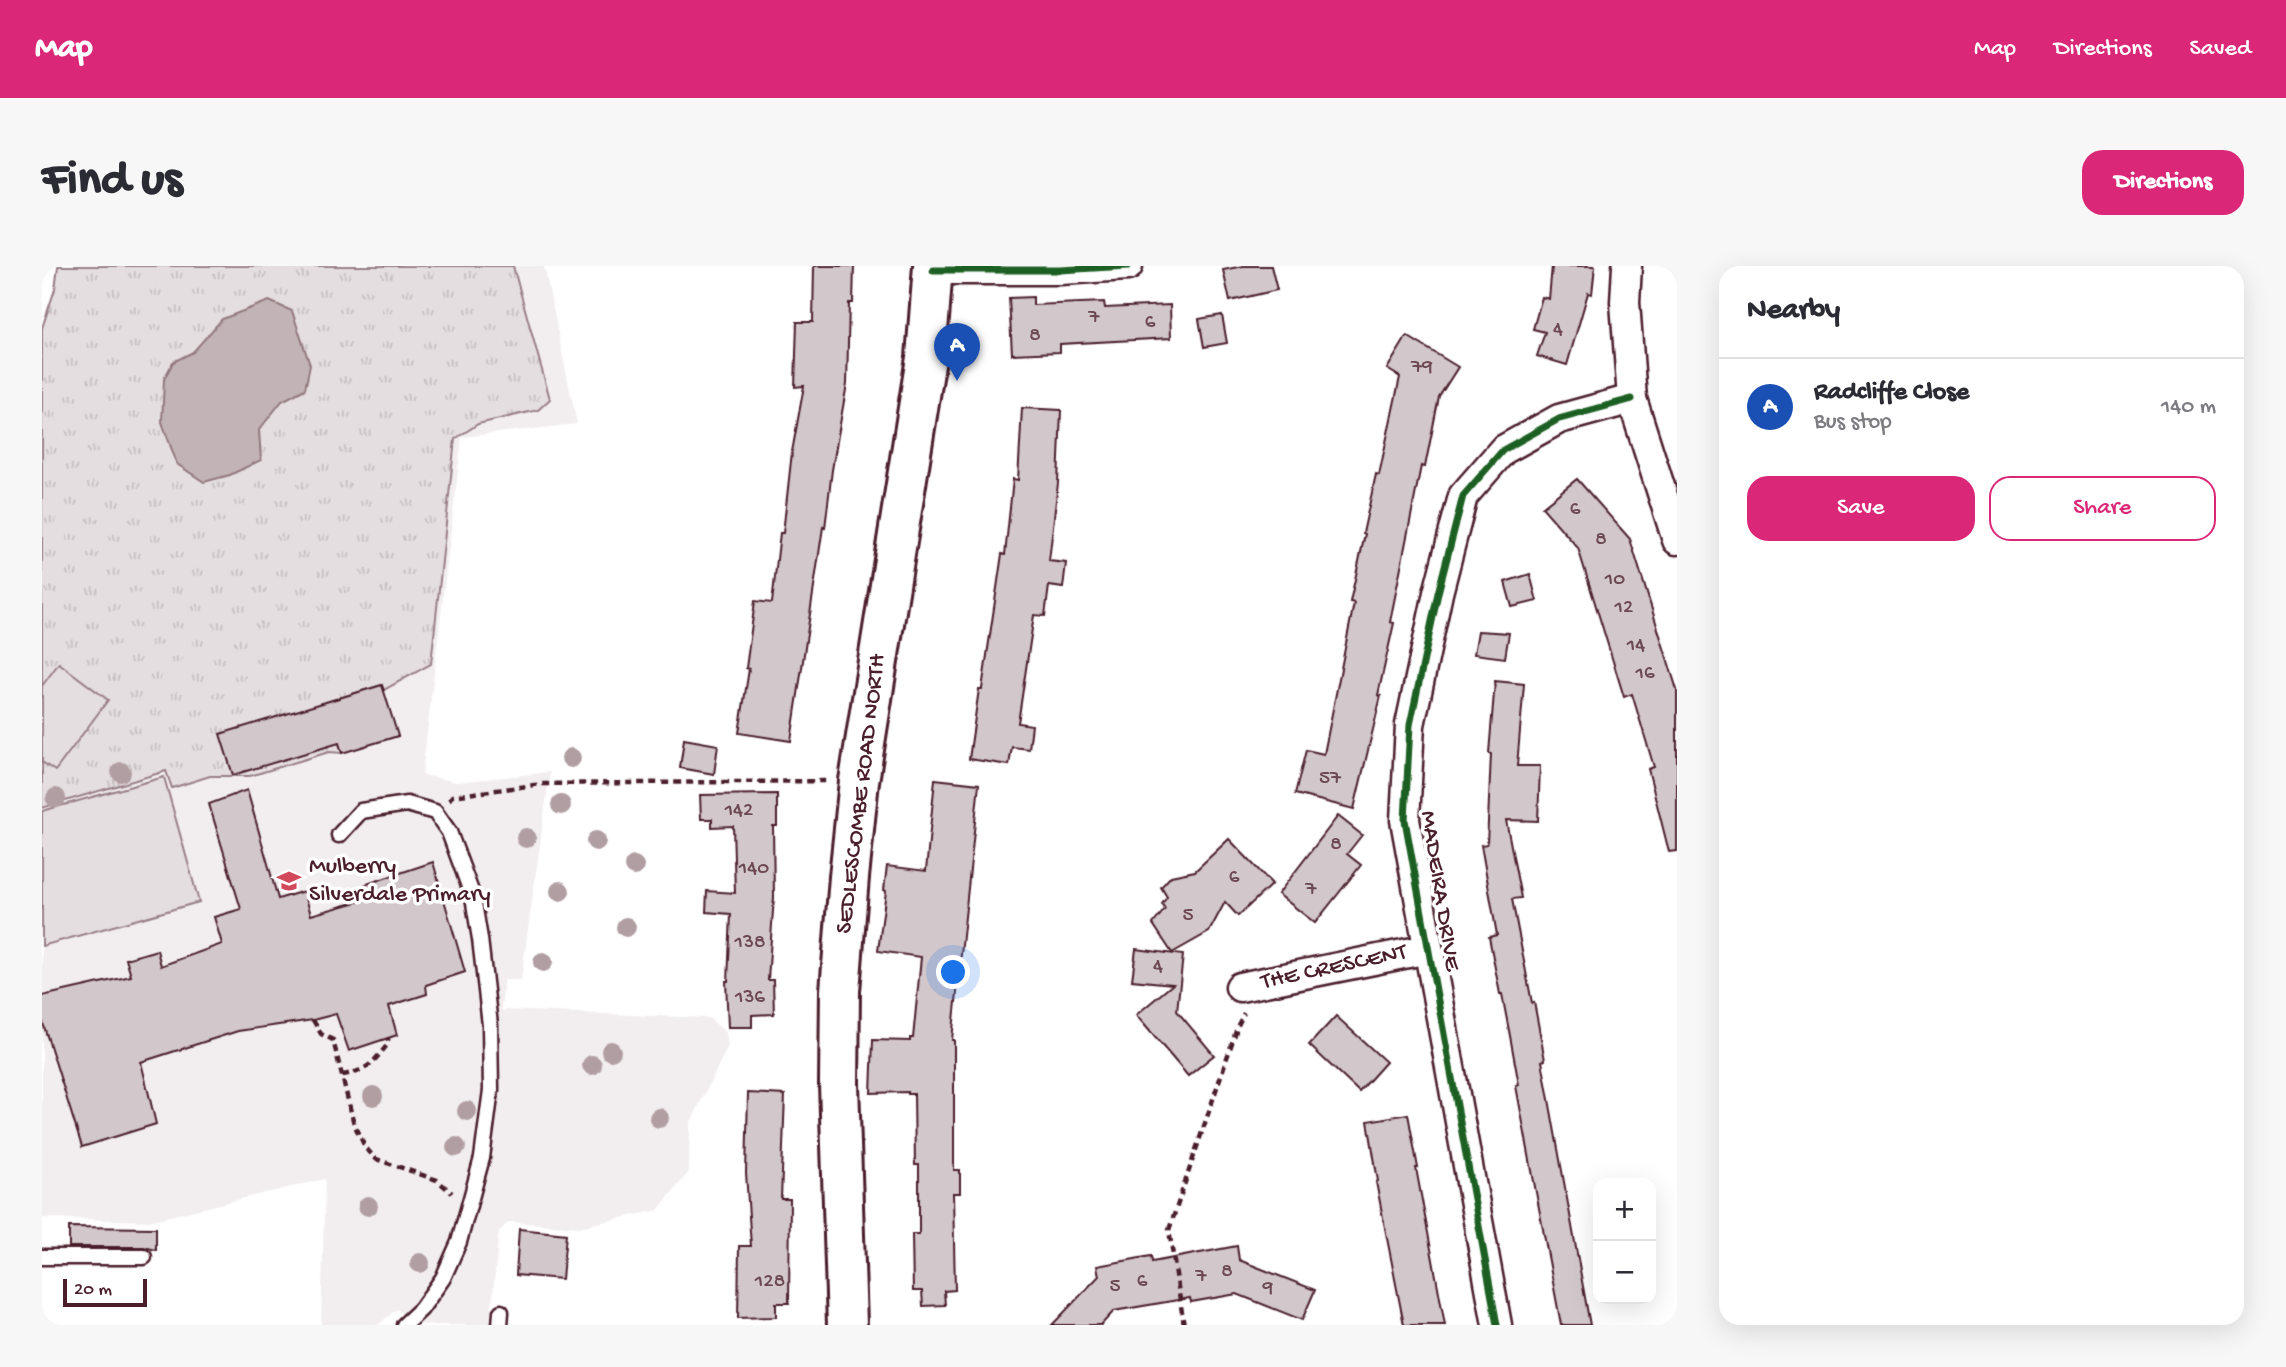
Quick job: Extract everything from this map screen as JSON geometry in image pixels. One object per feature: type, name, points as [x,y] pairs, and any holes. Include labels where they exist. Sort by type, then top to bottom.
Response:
[{"type":"highway","name":"SEDLESCOMBE ROAD NORTH","points":[[847,1325],[840,1170],[840,992],[859,781],[924,371],[933,268]]},
{"type":"street","points":[[933,268],[1060,270],[1128,266]]},
{"type":"street","points":[[1627,266],[1625,302],[1632,399],[1677,540]]},
{"type":"street","name":"MADEIRA DRIVE","points":[[1497,1325],[1405,820],[1410,725],[1438,593],[1463,496],[1503,450],[1559,419],[1632,399]]},
{"type":"street","name":"THE CRESCENT","points":[[1249,985],[1428,949]]},
{"type":"lane","points":[[339,835],[361,811],[407,804],[435,812],[449,832],[473,897],[490,1025],[490,1100],[482,1158],[459,1242],[443,1278],[421,1309],[404,1325]]},
{"type":"lane","points":[[42,1257],[144,1257]]},
{"type":"path","points":[[435,812],[452,796],[542,784],[859,781]]},
{"type":"path","points":[[1184,1325],[1170,1230],[1249,985]]},
{"type":"path","points":[[313,1020],[321,1034],[333,1040],[354,1124],[365,1147],[376,1159],[437,1180],[450,1191],[465,1219]]},
{"type":"path","points":[[342,1075],[362,1072],[388,1044],[388,1038]]},
{"type":"shaded area","name":"Mulberry Silverdale Primary","points":[[58,266],[544,266],[577,424],[462,437],[422,775],[457,782],[550,772],[521,980],[504,980],[501,1010],[709,1018],[725,1032],[728,1046],[690,1124],[689,1172],[658,1210],[579,1227],[509,1222],[499,1231],[490,1325],[412,1325],[397,1309],[378,1325],[321,1325],[325,1179],[149,1221],[42,1218],[42,328],[55,289]]},
{"type":"shaded area","points":[[269,301],[292,311],[310,365],[305,389],[282,401],[259,430],[261,460],[230,475],[204,482],[177,464],[162,422],[164,379],[173,362],[193,352],[222,319]]},
{"type":"green space","points":[[58,266],[513,266],[550,399],[538,410],[478,424],[455,439],[431,664],[384,690],[381,685],[326,702],[342,753],[329,752],[250,776],[210,776],[172,788],[166,771],[42,808],[42,328],[55,289]]},
{"type":"green space","points":[[59,663],[108,700],[55,771],[42,762],[42,686]]},
{"type":"green space","points":[[164,777],[199,902],[42,946],[42,811]]},
{"type":"building","points":[[814,266],[854,266],[853,303],[849,303],[847,384],[791,741],[739,733],[749,669],[746,668],[755,601],[772,603],[780,533],[783,533],[792,452],[804,386],[795,387],[797,322],[813,322]]},
{"type":"building","points":[[1243,266],[1271,266],[1277,290],[1230,301],[1223,270]]},
{"type":"building","points":[[1552,266],[1595,266],[1592,294],[1588,293],[1567,365],[1537,356],[1545,332],[1533,329],[1542,297],[1549,299]]},
{"type":"building","points":[[1033,297],[1033,305],[1104,302],[1105,308],[1170,305],[1171,338],[1060,344],[1060,352],[1012,354],[1009,298]]},
{"type":"building","points":[[1222,315],[1227,343],[1204,347],[1199,319]]},
{"type":"building","points":[[1407,336],[1458,367],[1439,397],[1425,467],[1421,466],[1390,622],[1394,623],[1378,695],[1381,696],[1354,809],[1295,794],[1306,750],[1324,754],[1354,603],[1350,602],[1365,534],[1363,533],[1376,474],[1379,475],[1400,377],[1387,369]]},
{"type":"building","points":[[1022,408],[1061,410],[1058,483],[1049,561],[1066,563],[1063,588],[1049,586],[1045,616],[1034,615],[1018,723],[1032,725],[1029,749],[1012,747],[1009,765],[969,759],[1002,554],[1005,555],[1013,479],[1018,480]]},
{"type":"building","points":[[1577,479],[1630,539],[1677,690],[1677,851],[1669,852],[1648,769],[1654,767],[1632,694],[1624,697],[1578,548],[1542,507]]},
{"type":"building","points":[[1530,574],[1537,601],[1512,607],[1505,582]]},
{"type":"building","points":[[1478,631],[1509,633],[1505,658],[1474,654]]},
{"type":"building","points":[[1495,681],[1524,684],[1517,766],[1540,766],[1538,821],[1506,820],[1521,898],[1512,899],[1545,1060],[1542,1061],[1590,1325],[1561,1325],[1516,1086],[1519,1085],[1510,1036],[1489,937],[1497,935],[1481,845],[1487,844],[1489,753]]},
{"type":"building","points":[[382,685],[398,736],[342,753],[339,743],[233,775],[220,734]]},
{"type":"building","points":[[684,739],[718,745],[714,774],[680,768]]},
{"type":"building","points":[[935,779],[979,784],[952,1040],[954,1170],[960,1170],[960,1193],[953,1193],[955,1290],[944,1291],[945,1305],[923,1306],[922,1291],[913,1291],[912,1234],[919,1234],[919,1165],[915,1165],[914,1094],[871,1093],[873,1040],[910,1041],[910,1038],[913,1038],[921,957],[878,951],[887,866],[926,871]]},
{"type":"building","points":[[247,790],[278,899],[304,891],[311,915],[364,900],[361,886],[433,862],[465,972],[426,985],[427,994],[389,1006],[397,1035],[349,1051],[336,1014],[238,1031],[141,1062],[156,1124],[82,1147],[42,1020],[42,996],[131,976],[126,959],[157,950],[161,966],[222,944],[214,917],[241,909],[209,804]]},
{"type":"building","points":[[777,794],[777,826],[773,826],[774,897],[768,980],[773,980],[774,1014],[752,1015],[752,1027],[728,1027],[726,981],[731,914],[706,912],[707,891],[735,893],[733,826],[712,827],[712,819],[701,819],[700,795]]},
{"type":"building","points":[[1338,816],[1362,835],[1347,854],[1361,865],[1315,923],[1278,894]]},
{"type":"building","points":[[1229,839],[1272,884],[1238,916],[1225,902],[1209,932],[1172,953],[1153,924],[1165,909],[1162,904],[1167,897],[1161,887],[1171,876],[1195,871]]},
{"type":"building","points":[[1136,949],[1183,955],[1177,1011],[1214,1055],[1188,1076],[1136,1015],[1173,984],[1132,980]]},
{"type":"building","points":[[1336,1016],[1386,1062],[1359,1092],[1309,1045]]},
{"type":"building","points":[[748,1093],[785,1095],[781,1199],[790,1199],[789,1303],[776,1303],[776,1317],[738,1318],[739,1246],[751,1246],[746,1173]]},
{"type":"building","points":[[1408,1114],[1445,1325],[1404,1325],[1376,1182],[1378,1181],[1368,1121]]},
{"type":"building","points":[[69,1227],[156,1228],[156,1250],[144,1247],[69,1247]]},
{"type":"building","points":[[519,1229],[566,1234],[562,1279],[516,1275]]},
{"type":"building","points":[[1237,1246],[1239,1260],[1315,1290],[1302,1320],[1237,1294],[1191,1302],[1190,1298],[1114,1311],[1101,1325],[1052,1325],[1099,1276],[1097,1266],[1151,1256],[1152,1262]]},
{"type":"cycle path","points":[[933,270],[1060,270],[1128,266]]},
{"type":"cycle path","points":[[1497,1325],[1405,820],[1410,725],[1438,593],[1463,496],[1503,450],[1559,419],[1632,399]]},
{"type":"place","name":"Radcliffe Close","points":[[957,381]]},
{"type":"place","name":"Mulberry Silverdale Primary","points":[[289,881]]}]
